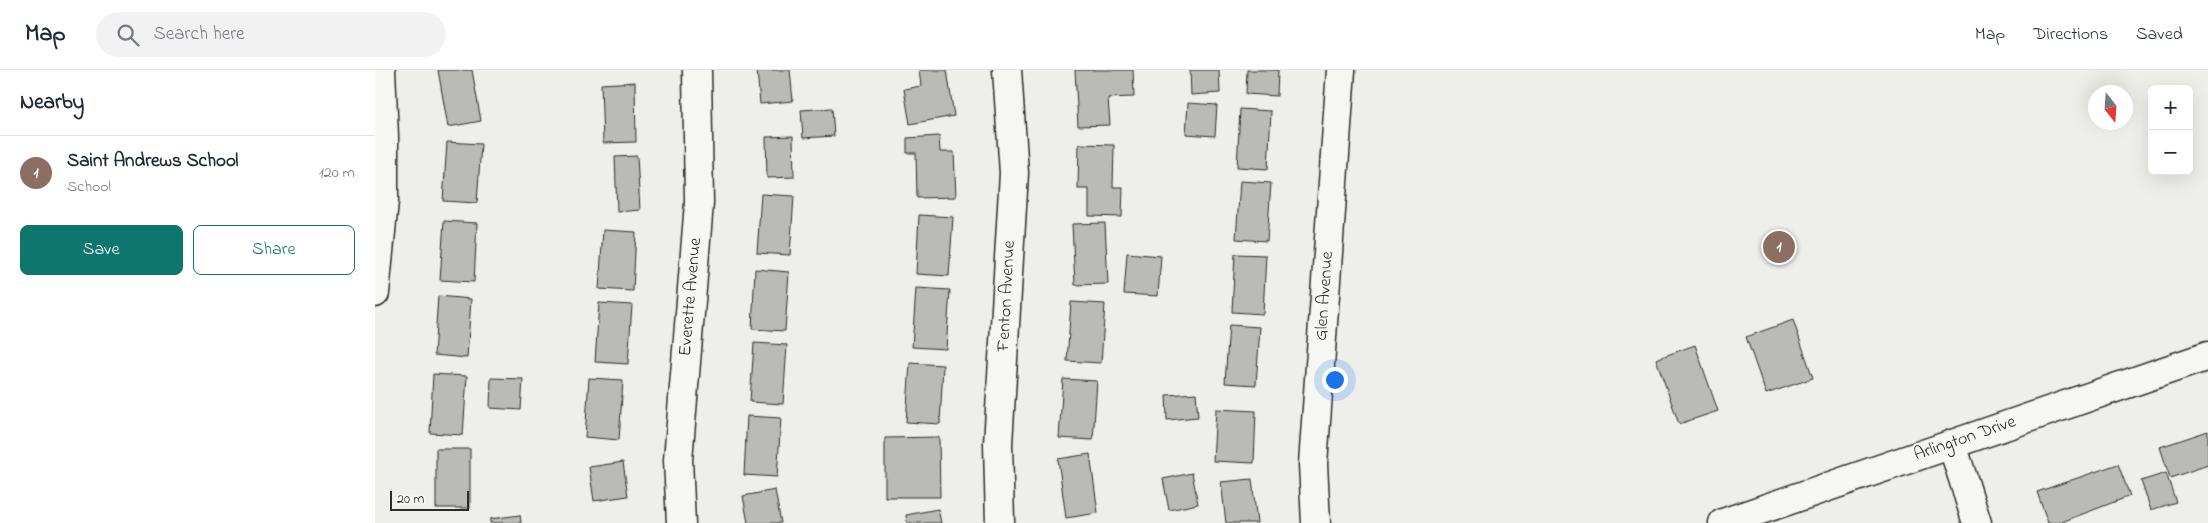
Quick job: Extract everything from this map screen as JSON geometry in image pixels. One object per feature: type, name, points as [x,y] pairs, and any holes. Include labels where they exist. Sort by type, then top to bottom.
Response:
[{"type":"street","points":[[375,293],[384,201],[385,137],[381,70]]},
{"type":"street","name":"Everette Avenue","points":[[681,523],[678,460],[699,203],[697,70]]},
{"type":"street","name":"Fenton Avenue","points":[[1000,523],[998,444],[1014,173],[1007,70]]},
{"type":"street","name":"Glen Avenue","points":[[1316,523],[1313,464],[1341,70]]},
{"type":"street","name":"Arlington Drive","points":[[1723,523],[2208,356]]},
{"type":"street","points":[[1952,444],[1977,523]]},
{"type":"building","points":[[438,70],[472,70],[481,121],[448,127]]},
{"type":"building","points":[[757,70],[790,70],[793,101],[760,104]]},
{"type":"building","points":[[919,70],[947,70],[954,116],[910,124],[904,89],[921,86]]},
{"type":"building","points":[[1075,70],[1133,70],[1134,97],[1108,98],[1110,125],[1078,126]]},
{"type":"building","points":[[1190,70],[1219,70],[1220,93],[1191,95]]},
{"type":"building","points":[[1247,70],[1278,70],[1277,96],[1246,94]]},
{"type":"building","points":[[635,82],[636,142],[603,143],[601,84]]},
{"type":"building","points":[[1188,103],[1217,105],[1215,136],[1186,134]]},
{"type":"building","points":[[832,108],[834,136],[803,138],[801,110]]},
{"type":"building","points":[[1240,109],[1271,111],[1268,169],[1237,167]]},
{"type":"building","points":[[793,136],[794,177],[767,178],[766,137]]},
{"type":"building","points":[[939,136],[940,152],[954,152],[956,197],[917,198],[916,153],[907,153],[907,138]]},
{"type":"building","points":[[447,142],[481,144],[477,203],[443,201]]},
{"type":"building","points":[[1079,144],[1114,145],[1113,187],[1123,187],[1122,217],[1089,216],[1089,189],[1078,189]]},
{"type":"building","points":[[637,156],[640,210],[617,212],[615,157]]},
{"type":"building","points":[[1240,181],[1271,183],[1267,241],[1236,239]]},
{"type":"building","points":[[761,194],[794,196],[790,255],[757,253]]},
{"type":"building","points":[[919,215],[953,217],[949,276],[916,274]]},
{"type":"building","points":[[444,221],[477,223],[474,282],[440,280]]},
{"type":"building","points":[[1105,223],[1108,284],[1075,285],[1072,224]]},
{"type":"building","points":[[603,230],[636,232],[633,291],[599,289]]},
{"type":"building","points":[[1127,253],[1161,256],[1158,296],[1124,294]]},
{"type":"building","points":[[1235,254],[1266,255],[1263,314],[1232,312]]},
{"type":"building","points":[[755,269],[789,272],[785,331],[752,329]]},
{"type":"building","points":[[916,288],[950,290],[946,349],[912,347]]},
{"type":"building","points":[[438,296],[471,299],[467,358],[434,355]]},
{"type":"building","points":[[1071,302],[1105,304],[1101,363],[1067,361]]},
{"type":"building","points":[[599,303],[632,305],[628,364],[595,362]]},
{"type":"building","points":[[1793,320],[1813,378],[1766,394],[1746,337]]},
{"type":"building","points":[[1229,325],[1260,327],[1256,385],[1225,383]]},
{"type":"building","points":[[754,343],[787,345],[783,404],[750,402]]},
{"type":"building","points":[[1695,345],[1718,411],[1679,424],[1656,359]]},
{"type":"building","points":[[910,363],[943,365],[940,424],[906,422]]},
{"type":"building","points":[[433,374],[467,376],[463,435],[430,433]]},
{"type":"building","points":[[491,378],[523,379],[521,410],[490,408]]},
{"type":"building","points":[[589,378],[623,380],[619,440],[585,437]]},
{"type":"building","points":[[1063,379],[1097,381],[1093,440],[1059,438]]},
{"type":"building","points":[[1196,393],[1198,417],[1167,420],[1166,395]]},
{"type":"building","points":[[1216,409],[1256,411],[1254,463],[1213,461]]},
{"type":"building","points":[[747,416],[781,418],[777,477],[744,475]]},
{"type":"building","points":[[2208,431],[2208,465],[2170,478],[2160,447]]},
{"type":"building","points":[[939,437],[940,497],[885,497],[885,438]]},
{"type":"building","points":[[436,449],[470,449],[470,508],[436,508]]},
{"type":"building","points":[[1090,454],[1098,513],[1066,518],[1058,459]]},
{"type":"building","points":[[623,462],[628,496],[594,501],[589,467]]},
{"type":"building","points":[[2118,464],[2130,496],[2059,523],[2048,523],[2037,492]]},
{"type":"building","points":[[1192,473],[1198,504],[1169,510],[1163,479]]},
{"type":"building","points":[[2166,473],[2176,502],[2151,510],[2141,481]]},
{"type":"building","points":[[1252,479],[1257,523],[1226,523],[1221,482]]},
{"type":"building","points":[[775,490],[781,523],[748,523],[743,496]]},
{"type":"building","points":[[938,509],[941,523],[907,523],[906,515]]},
{"type":"building","points":[[520,515],[521,523],[490,523],[490,519]]},
{"type":"place","name":"Saint Andrews School","points":[[1779,247]]}]
